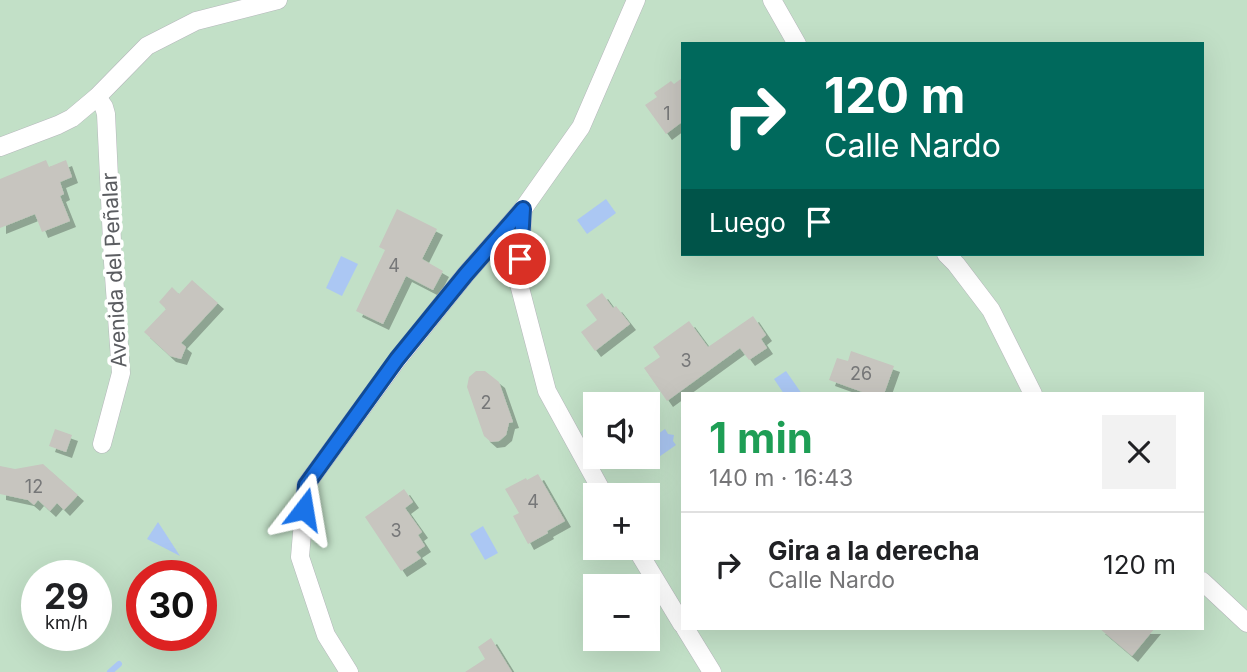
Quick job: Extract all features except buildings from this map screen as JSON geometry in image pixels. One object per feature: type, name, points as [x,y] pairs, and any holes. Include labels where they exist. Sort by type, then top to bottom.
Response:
[{"type":"street","points":[[0,147],[66,121],[97,97],[147,46],[196,21],[278,0]]},
{"type":"street","points":[[349,672],[326,635],[300,557],[306,485],[397,359],[523,209],[581,127],[636,0]]},
{"type":"street","points":[[772,0],[796,42]]},
{"type":"street","name":"Avenida del Peñalar","points":[[97,97],[106,114],[121,373],[102,444]]},
{"type":"street","points":[[523,209],[519,284],[547,391],[597,483]]},
{"type":"street","points":[[948,256],[991,310],[1032,392]]},
{"type":"street","points":[[643,560],[681,621]]},
{"type":"street","points":[[1204,583],[1247,623]]},
{"type":"street","points":[[686,630],[712,672]]},
{"type":"green space","points":[[0,0],[1247,0],[1247,672],[0,672]]},
{"type":"water","points":[[606,199],[616,213],[587,234],[577,220]]},
{"type":"water","points":[[341,256],[358,264],[342,296],[326,288]]},
{"type":"water","points":[[786,371],[801,392],[783,392],[774,379]]},
{"type":"water","points":[[665,429],[668,434],[674,435],[673,441],[676,445],[660,456],[660,433]]},
{"type":"water","points":[[158,522],[180,556],[147,539]]},
{"type":"water","points":[[483,526],[498,553],[485,560],[470,534]]},
{"type":"waterway","points":[[110,672],[119,664]]},
{"type":"route","points":[[304,509],[306,485],[397,359],[523,209],[520,259]]}]
